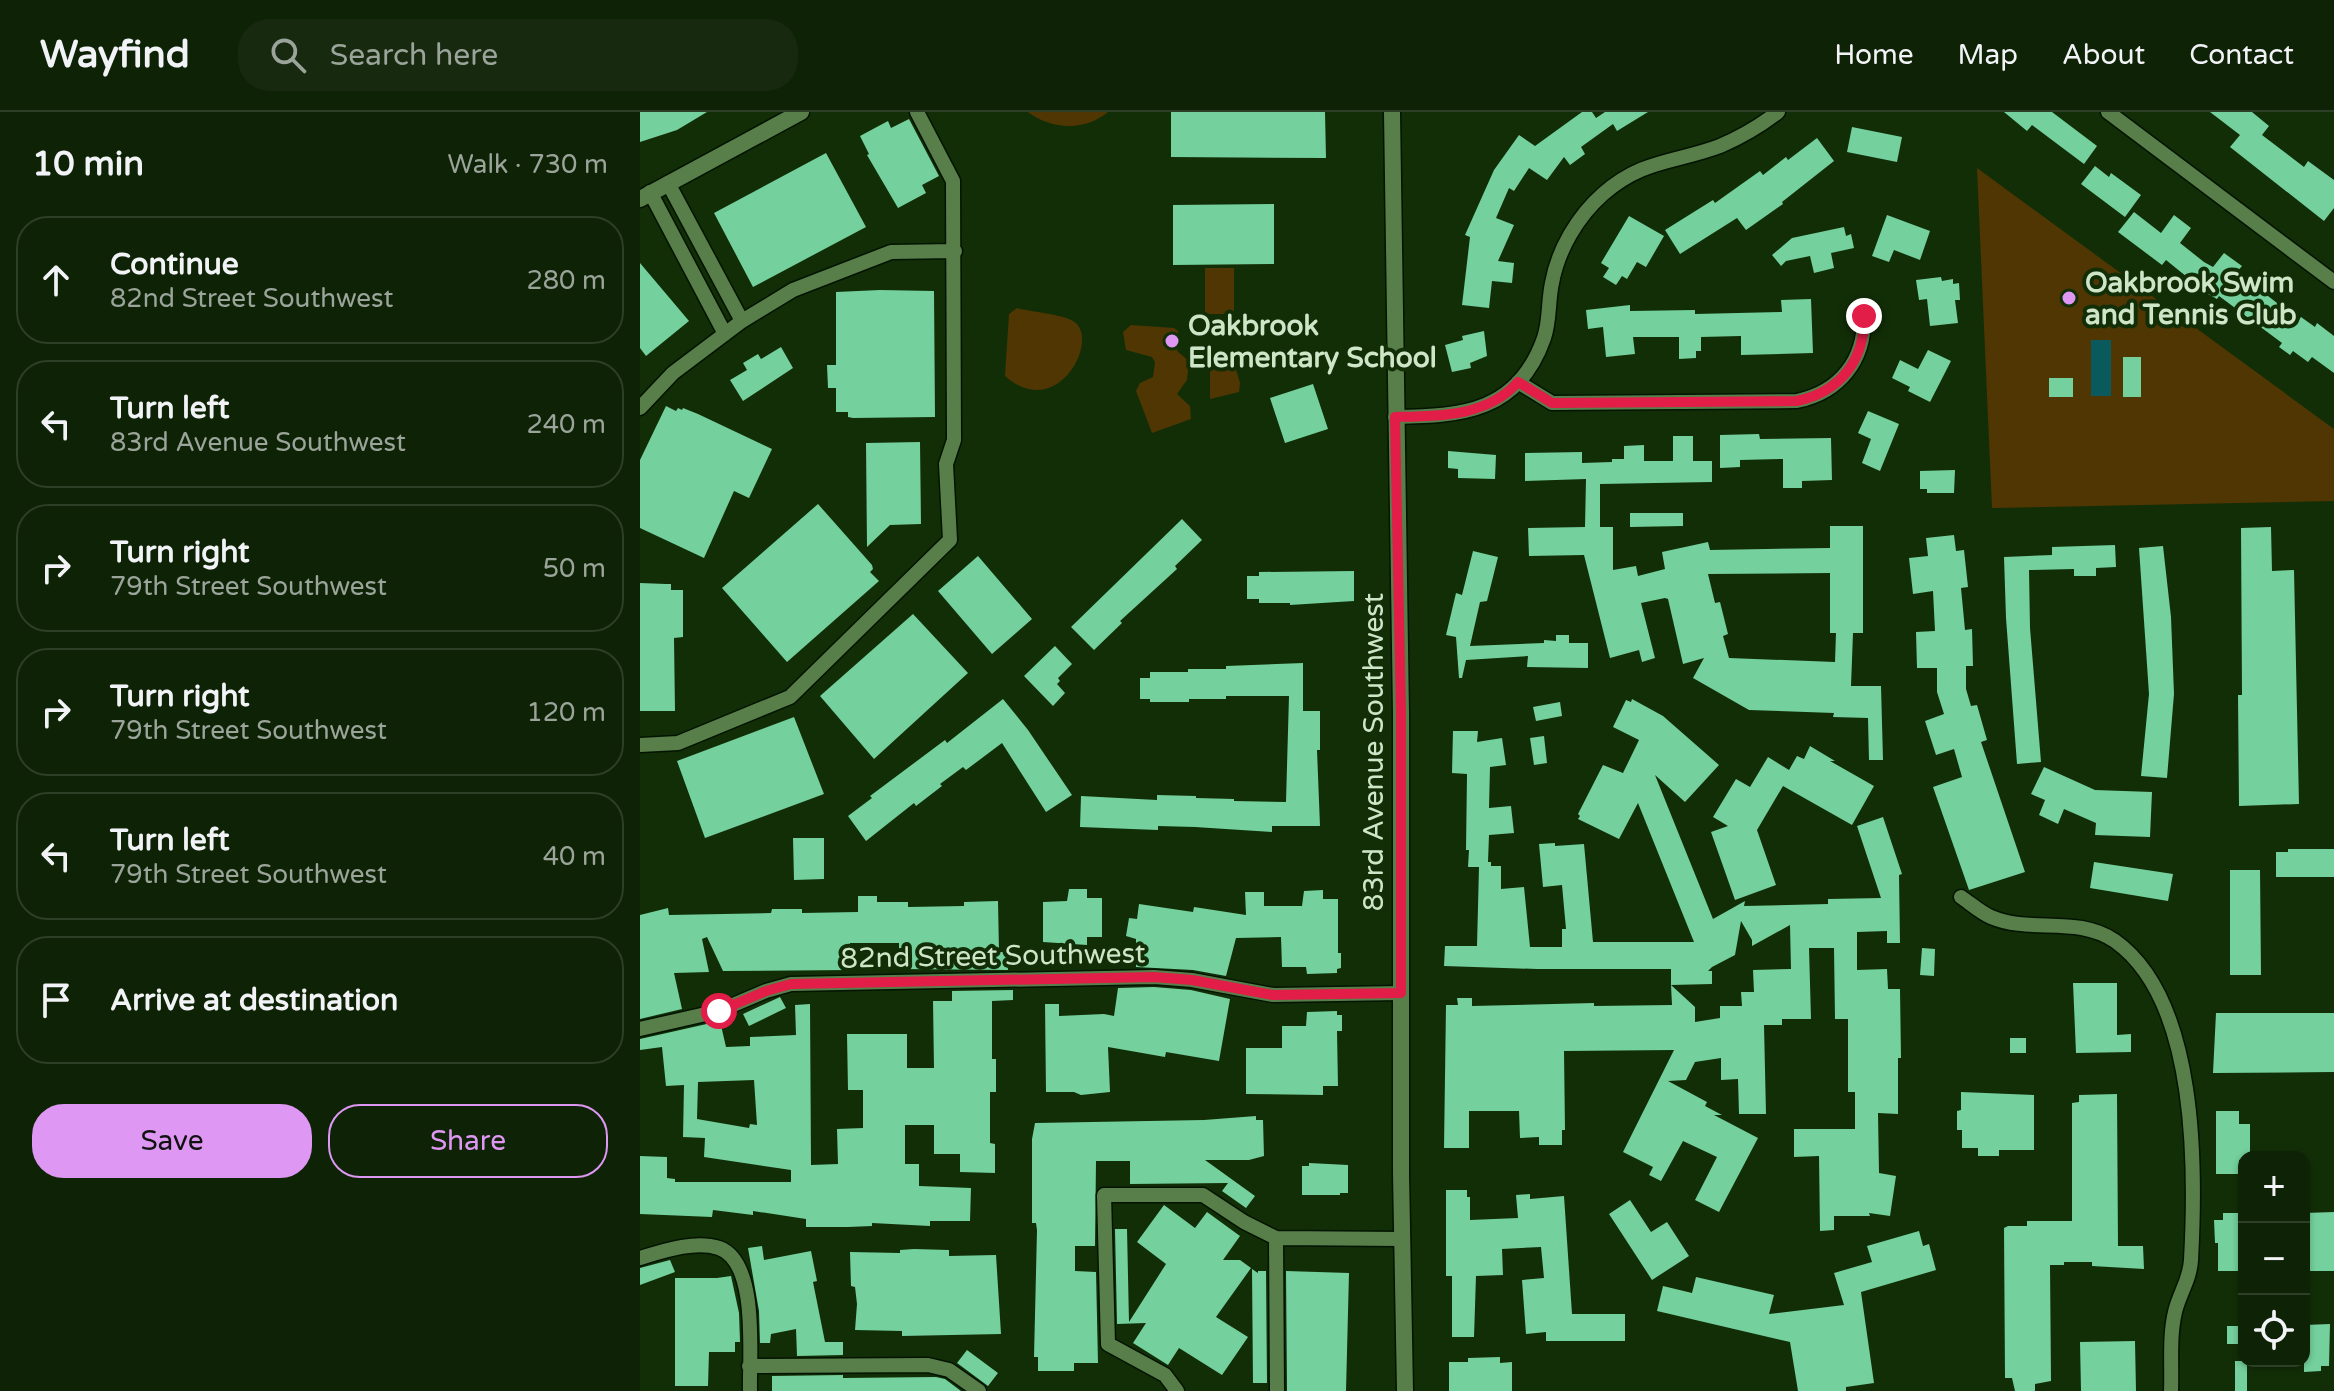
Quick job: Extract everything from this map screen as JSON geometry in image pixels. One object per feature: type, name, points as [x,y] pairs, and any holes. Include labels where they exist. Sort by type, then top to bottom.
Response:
[{"type":"street","points":[[725,334],[645,196],[801,112]]},
{"type":"street","points":[[640,745],[678,743],[790,697],[950,540],[946,464],[954,440],[953,181],[917,112]]},
{"type":"street","name":"83rd Avenue Southwest","points":[[1392,112],[1401,714],[1405,1391]]},
{"type":"street","points":[[1395,417],[1448,416],[1471,410],[1507,394],[1518,382],[1544,337],[1552,282],[1560,255],[1589,208],[1609,189],[1632,174],[1657,162],[1720,146],[1778,112]]},
{"type":"street","points":[[2108,112],[2334,282]]},
{"type":"street","points":[[668,183],[742,321]]},
{"type":"street","points":[[640,408],[673,373],[742,321],[793,290],[891,252],[955,251]]},
{"type":"street","points":[[1518,382],[1552,403],[1797,401],[1813,398],[1841,380],[1860,351],[1865,335],[1864,316]]},
{"type":"street","points":[[1961,897],[1991,917],[2024,923],[2069,924],[2104,935],[2132,957],[2152,980],[2171,1022],[2185,1078],[2191,1132],[2191,1261],[2174,1316],[2171,1391]]},
{"type":"street","name":"82nd Street Southwest","points":[[640,1029],[719,1011],[791,984],[1154,977],[1192,980],[1273,995],[1401,993]]},
{"type":"street","points":[[1177,1391],[1165,1375],[1108,1344],[1104,1195],[1203,1195],[1244,1222],[1276,1238],[1402,1239]]},
{"type":"street","points":[[1276,1238],[1277,1391]]},
{"type":"street","points":[[640,1258],[682,1248],[707,1246],[720,1248],[734,1259],[742,1274],[747,1298],[750,1391]]},
{"type":"street","points":[[749,1366],[928,1365],[949,1370],[979,1391]]},
{"type":"shaded area","points":[[1028,112],[1108,112],[1089,123],[1068,126],[1047,122]]},
{"type":"shaded area","name":"Oakbrook Swim and Tennis Club","points":[[1977,168],[2334,429],[2334,501],[1992,508]]},
{"type":"shaded area","points":[[1205,268],[1234,268],[1234,314],[1205,314]]},
{"type":"shaded area","points":[[1017,308],[1068,319],[1081,330],[1078,358],[1057,384],[1042,390],[1024,388],[1005,376],[1009,314]]},
{"type":"shaded area","points":[[1131,325],[1174,328],[1178,331],[1177,351],[1189,361],[1187,380],[1177,394],[1190,406],[1191,419],[1152,433],[1136,391],[1140,383],[1153,377],[1155,362],[1152,357],[1126,350],[1123,332]]},
{"type":"shaded area","points":[[1210,353],[1231,353],[1240,383],[1239,392],[1210,399]]},
{"type":"water","points":[[2091,340],[2111,340],[2111,396],[2091,396]]},
{"type":"building","points":[[640,112],[707,112],[677,130],[640,142]]},
{"type":"building","points":[[1171,112],[1325,112],[1326,158],[1171,157]]},
{"type":"building","points":[[1582,112],[1592,112],[1596,118],[1605,112],[1648,112],[1617,131],[1613,124],[1581,147],[1585,154],[1570,165],[1564,157],[1547,180],[1529,168],[1514,191],[1509,188],[1496,218],[1514,225],[1498,261],[1514,263],[1512,283],[1492,281],[1489,308],[1462,305],[1470,237],[1465,235],[1494,170],[1519,135],[1535,146]]},
{"type":"building","points":[[2004,112],[2052,112],[2097,146],[2084,164],[2032,125],[2027,131]]},
{"type":"building","points":[[2210,112],[2252,112],[2269,126],[2262,135],[2304,167],[2308,161],[2334,180],[2334,208],[2324,221],[2230,147],[2240,135]]},
{"type":"building","points":[[909,119],[939,176],[922,185],[926,193],[898,208],[867,155],[860,136],[888,121],[891,128]]},
{"type":"building","points":[[1852,127],[1902,137],[1897,162],[1847,152]]},
{"type":"building","points":[[1817,138],[1834,161],[1746,230],[1737,218],[1680,254],[1665,230],[1713,200],[1715,203],[1760,171],[1763,175],[1786,157],[1788,160]]},
{"type":"building","points":[[826,153],[866,227],[753,287],[714,213]]},
{"type":"building","points":[[2095,166],[2109,177],[2111,173],[2141,195],[2125,217],[2081,184]]},
{"type":"building","points":[[1274,204],[1274,264],[1173,265],[1173,205]]},
{"type":"building","points":[[2134,212],[2161,233],[2174,215],[2191,228],[2180,243],[2204,262],[2213,267],[2224,253],[2242,266],[2237,272],[2299,320],[2301,317],[2315,327],[2317,323],[2334,336],[2334,373],[2312,357],[2308,362],[2293,351],[2290,355],[2279,347],[2282,343],[2219,296],[2217,299],[2208,294],[2166,260],[2162,265],[2118,232]]},
{"type":"building","points":[[1887,215],[1930,231],[1920,260],[1894,250],[1889,262],[1872,256]]},
{"type":"building","points":[[1629,216],[1664,236],[1646,267],[1637,262],[1627,279],[1622,276],[1616,285],[1603,277],[1609,268],[1601,263]]},
{"type":"building","points":[[1844,227],[1846,236],[1851,234],[1854,248],[1831,253],[1834,268],[1814,273],[1810,256],[1786,261],[1781,266],[1772,255],[1792,238]]},
{"type":"building","points":[[640,263],[689,321],[646,356],[640,348]]},
{"type":"building","points":[[1941,277],[1942,281],[1953,279],[1953,284],[1959,283],[1960,300],[1955,300],[1958,323],[1930,326],[1927,299],[1919,300],[1916,280]]},
{"type":"building","points":[[934,291],[935,417],[853,418],[848,417],[848,412],[836,412],[836,388],[828,388],[827,365],[836,365],[836,292]]},
{"type":"building","points":[[1811,299],[1813,353],[1741,355],[1741,336],[1701,337],[1701,351],[1696,351],[1696,358],[1679,359],[1679,337],[1633,337],[1635,354],[1606,357],[1603,327],[1588,329],[1586,310],[1630,305],[1630,311],[1695,310],[1695,314],[1782,312],[1781,300]]},
{"type":"building","points":[[1484,331],[1487,356],[1470,363],[1471,368],[1452,372],[1445,345],[1463,340],[1462,336]]},
{"type":"building","points":[[781,347],[793,368],[743,401],[730,380],[747,370],[743,363],[758,354],[761,359]]},
{"type":"building","points":[[1928,350],[1951,361],[1930,402],[1908,391],[1910,387],[1892,378],[1900,360],[1918,369]]},
{"type":"building","points":[[2123,357],[2141,357],[2141,397],[2123,397]]},
{"type":"building","points":[[2049,378],[2073,378],[2073,397],[2049,397]]},
{"type":"building","points":[[1313,384],[1328,429],[1285,443],[1270,398]]},
{"type":"building","points":[[666,406],[676,411],[683,408],[698,414],[772,449],[749,498],[734,491],[704,558],[640,528],[640,460]]},
{"type":"building","points":[[1868,411],[1899,424],[1880,471],[1862,463],[1871,439],[1858,433]]},
{"type":"building","points":[[1759,434],[1760,439],[1831,438],[1832,480],[1802,481],[1802,488],[1783,488],[1783,459],[1740,460],[1740,467],[1720,468],[1720,435]]},
{"type":"building","points":[[1673,436],[1693,436],[1693,461],[1712,461],[1712,482],[1600,484],[1600,527],[1613,527],[1613,570],[1636,566],[1638,576],[1665,569],[1662,552],[1708,542],[1710,550],[1830,548],[1830,526],[1863,526],[1863,633],[1853,633],[1851,686],[1881,686],[1883,760],[1869,760],[1868,718],[1833,717],[1834,713],[1749,710],[1693,678],[1704,658],[1683,664],[1668,599],[1641,603],[1655,658],[1642,662],[1639,650],[1610,658],[1584,555],[1529,556],[1528,528],[1585,527],[1586,479],[1525,481],[1525,453],[1582,452],[1582,463],[1612,462],[1612,459],[1624,459],[1624,446],[1644,445],[1644,461],[1673,461]],"holes":[[[1830,573],[1830,633],[1836,633],[1835,662],[1729,658],[1723,636],[1728,634],[1720,602],[1715,603],[1708,574]]]},
{"type":"building","points":[[920,442],[921,524],[890,525],[867,547],[866,443]]},
{"type":"building","points":[[1448,451],[1496,455],[1495,479],[1458,478],[1458,469],[1448,468]]},
{"type":"building","points":[[1955,470],[1954,493],[1927,493],[1927,489],[1920,489],[1920,471]]},
{"type":"building","points":[[818,504],[872,565],[870,572],[879,581],[787,662],[722,588]]},
{"type":"building","points":[[1630,513],[1683,513],[1683,526],[1630,527]]},
{"type":"building","points":[[1182,519],[1202,540],[1175,566],[1177,569],[1120,621],[1122,623],[1094,650],[1071,627]]},
{"type":"building","points":[[2271,527],[2272,571],[2294,570],[2299,804],[2239,806],[2241,528]]},
{"type":"building","points":[[1954,535],[1956,551],[1964,550],[1968,587],[1961,588],[1965,630],[1972,629],[1973,666],[1966,666],[1966,689],[1971,706],[1977,705],[1987,740],[1981,742],[2025,872],[1969,890],[1933,787],[1962,777],[1954,749],[1936,755],[1925,721],[1944,714],[1937,692],[1937,668],[1917,668],[1916,632],[1935,631],[1933,591],[1913,594],[1909,558],[1928,556],[1926,538]]},
{"type":"building","points":[[2115,545],[2116,567],[2096,568],[2096,576],[2074,576],[2074,569],[2029,570],[2030,628],[2041,762],[2017,764],[2004,557],[2052,555],[2052,547]]},
{"type":"building","points":[[2163,546],[2171,617],[2174,694],[2167,778],[2141,776],[2149,694],[2139,548]]},
{"type":"building","points":[[1473,551],[1498,557],[1487,601],[1480,602],[1470,646],[1544,643],[1544,640],[1556,641],[1556,635],[1569,635],[1569,643],[1588,643],[1588,668],[1527,667],[1528,656],[1466,660],[1462,678],[1459,678],[1456,637],[1446,635],[1456,593],[1462,595]]},
{"type":"building","points":[[978,556],[1032,619],[992,654],[938,591]]},
{"type":"building","points":[[1354,571],[1354,601],[1290,605],[1247,599],[1247,576],[1259,576],[1259,572]]},
{"type":"building","points":[[640,583],[671,584],[671,590],[683,590],[683,637],[674,638],[675,711],[640,711]]},
{"type":"building","points":[[913,614],[968,673],[874,759],[820,696]]},
{"type":"building","points":[[1055,646],[1072,664],[1058,678],[1060,681],[1057,684],[1065,693],[1053,706],[1024,676]]},
{"type":"building","points":[[1303,663],[1303,711],[1320,711],[1320,750],[1317,750],[1320,826],[1272,826],[1272,832],[1158,826],[1158,830],[1080,827],[1081,796],[1157,800],[1157,795],[1196,796],[1234,801],[1286,802],[1289,696],[1226,696],[1226,699],[1189,699],[1189,702],[1150,702],[1150,699],[1140,699],[1140,678],[1150,678],[1150,672]]},
{"type":"building","points":[[1003,699],[1072,795],[1046,812],[1002,743],[966,770],[963,767],[916,806],[914,803],[866,841],[848,816],[872,798],[870,796],[945,740],[947,743]]},
{"type":"building","points":[[1632,699],[1663,716],[1719,765],[1685,802],[1655,775],[1713,919],[1745,901],[1744,906],[1828,904],[1828,899],[1881,898],[1857,826],[1883,817],[1902,874],[1899,875],[1900,943],[1887,943],[1887,931],[1857,932],[1857,970],[1887,969],[1888,989],[1900,989],[1898,1114],[1878,1113],[1879,1173],[1896,1176],[1890,1216],[1869,1213],[1870,1216],[1834,1216],[1834,1230],[1820,1231],[1819,1156],[1794,1157],[1794,1129],[1855,1129],[1855,1092],[1848,1092],[1848,1019],[1835,1019],[1834,948],[1809,948],[1811,1019],[1782,1019],[1782,1025],[1764,1025],[1766,1114],[1739,1114],[1738,1079],[1721,1080],[1721,1058],[1695,1062],[1686,1080],[1668,1081],[1707,1102],[1705,1106],[1722,1115],[1714,1115],[1758,1138],[1719,1212],[1695,1200],[1717,1157],[1683,1141],[1661,1181],[1649,1175],[1653,1167],[1623,1152],[1674,1050],[1564,1051],[1565,1130],[1562,1130],[1562,1145],[1539,1145],[1539,1137],[1520,1138],[1519,1111],[1469,1111],[1469,1148],[1444,1148],[1446,1005],[1458,1005],[1457,998],[1472,998],[1472,1006],[1672,1005],[1671,985],[1671,969],[1444,966],[1445,946],[1477,946],[1479,867],[1468,867],[1467,774],[1452,773],[1453,731],[1478,731],[1477,742],[1502,738],[1506,765],[1490,767],[1489,808],[1511,806],[1514,833],[1489,835],[1488,862],[1491,866],[1501,866],[1501,889],[1524,887],[1530,947],[1562,947],[1562,929],[1566,929],[1562,885],[1543,887],[1539,844],[1555,843],[1555,846],[1584,844],[1593,942],[1694,942],[1638,803],[1619,839],[1578,819],[1603,765],[1623,773],[1639,740],[1613,727],[1626,700],[1631,702]],"holes":[[[1741,921],[1752,940],[1752,946],[1790,925],[1791,969],[1753,970],[1754,992],[1741,992],[1742,1006],[1720,1006],[1720,1018],[1695,1022],[1695,1007],[1671,985],[1712,984],[1712,971],[1708,971],[1735,955]]]},
{"type":"building","points":[[1560,702],[1562,716],[1536,721],[1533,707]]},
{"type":"building","points":[[794,717],[824,794],[705,838],[677,761]]},
{"type":"building","points":[[1544,736],[1547,763],[1534,765],[1530,738]]},
{"type":"building","points":[[1810,746],[1874,786],[1852,825],[1783,786],[1757,830],[1776,885],[1735,900],[1711,832],[1728,826],[1713,817],[1736,779],[1750,787],[1768,757],[1789,770],[1797,756],[1804,759]]},
{"type":"building","points":[[2044,767],[2095,790],[2152,792],[2150,837],[2095,835],[2096,823],[2064,809],[2058,824],[2039,815],[2045,800],[2031,794]]},
{"type":"building","points":[[793,838],[824,838],[824,879],[794,880]]},
{"type":"building","points":[[2288,849],[2334,849],[2334,877],[2276,877],[2276,852],[2288,852]]},
{"type":"building","points":[[2094,862],[2173,874],[2168,901],[2090,888]]},
{"type":"building","points":[[2230,870],[2260,870],[2261,975],[2230,975]]},
{"type":"building","points":[[1069,889],[1087,889],[1087,898],[1102,898],[1102,937],[1087,937],[1087,945],[1043,942],[1043,902],[1067,901]]},
{"type":"building","points":[[1323,890],[1323,899],[1338,899],[1341,968],[1337,969],[1337,973],[1307,974],[1306,967],[1282,967],[1281,937],[1236,938],[1226,976],[1193,970],[1136,967],[1136,939],[1126,936],[1129,918],[1137,919],[1139,904],[1193,912],[1194,907],[1246,915],[1245,892],[1264,892],[1264,906],[1302,906],[1304,891]]},
{"type":"building","points":[[858,896],[877,896],[877,902],[908,902],[908,907],[964,906],[964,902],[998,901],[999,952],[1007,952],[1008,970],[899,969],[899,943],[850,943],[851,970],[723,971],[707,937],[702,939],[709,972],[674,973],[682,1009],[640,1019],[640,915],[668,908],[669,915],[771,913],[772,909],[802,909],[802,913],[858,912]]},
{"type":"building","points":[[1922,948],[1935,949],[1934,976],[1920,975]]},
{"type":"building","points":[[2073,983],[2117,983],[2117,1035],[2131,1034],[2131,1052],[2076,1053]]},
{"type":"building","points":[[1118,988],[1191,990],[1230,999],[1219,1061],[1166,1052],[1165,1057],[1108,1047],[1110,1092],[1081,1095],[1046,1092],[1045,1004],[1059,1004],[1059,1016],[1114,1016]]},
{"type":"building","points":[[1013,990],[1013,1000],[992,1001],[992,1059],[996,1059],[996,1092],[990,1092],[990,1143],[995,1144],[995,1173],[960,1172],[960,1154],[934,1154],[934,1125],[905,1125],[905,1164],[919,1164],[919,1186],[971,1188],[970,1221],[930,1221],[930,1226],[872,1223],[872,1226],[806,1227],[806,1219],[753,1211],[753,1215],[713,1210],[712,1217],[640,1214],[640,1156],[667,1157],[667,1178],[675,1179],[675,1182],[791,1182],[791,1170],[704,1157],[705,1138],[683,1137],[684,1085],[666,1086],[662,1047],[640,1050],[640,1039],[720,1021],[726,1047],[750,1046],[750,1037],[796,1035],[795,1005],[810,1004],[811,1165],[838,1164],[837,1129],[863,1128],[863,1090],[848,1090],[847,1034],[907,1034],[907,1068],[934,1068],[933,1001],[952,1001],[952,991]],"holes":[[[754,1080],[757,1125],[750,1124],[749,1128],[697,1119],[698,1082]]]},
{"type":"building","points":[[780,997],[786,1008],[749,1026],[743,1014]]},
{"type":"building","points":[[1337,1011],[1337,1015],[1342,1015],[1342,1031],[1337,1031],[1338,1086],[1323,1086],[1323,1095],[1246,1094],[1246,1048],[1282,1048],[1282,1026],[1306,1026],[1307,1012]]},
{"type":"building","points":[[2216,1013],[2334,1013],[2334,1072],[2213,1073]]},
{"type":"building","points":[[2010,1038],[2026,1038],[2026,1053],[2010,1053]]},
{"type":"building","points":[[1961,1092],[2034,1095],[2034,1150],[1999,1150],[1999,1156],[1978,1156],[1978,1148],[1962,1148],[1962,1130],[1957,1130]]},
{"type":"building","points":[[2117,1094],[2118,1246],[2143,1246],[2144,1269],[2092,1266],[2092,1262],[2050,1265],[2051,1381],[2035,1384],[2035,1391],[2015,1391],[2012,1378],[2005,1378],[2004,1228],[2027,1226],[2027,1221],[2072,1221],[2072,1103],[2079,1102],[2079,1095]]},
{"type":"building","points":[[2216,1111],[2239,1111],[2239,1124],[2250,1124],[2250,1151],[2238,1151],[2238,1174],[2216,1174]]},
{"type":"building","points":[[1256,1116],[1256,1120],[1263,1120],[1264,1156],[1249,1160],[1205,1160],[1255,1196],[1246,1208],[1222,1191],[1228,1183],[1130,1184],[1130,1161],[1096,1161],[1095,1246],[1075,1246],[1075,1271],[1096,1272],[1098,1363],[1074,1363],[1074,1371],[1038,1371],[1038,1357],[1034,1357],[1037,1230],[1036,1223],[1032,1223],[1032,1139],[1035,1123]]},
{"type":"building","points":[[1309,1163],[1348,1165],[1348,1193],[1302,1195],[1302,1166],[1309,1166]]},
{"type":"building","points":[[1446,1190],[1467,1190],[1470,1220],[1518,1218],[1516,1195],[1530,1194],[1530,1199],[1564,1196],[1572,1314],[1625,1314],[1625,1341],[1546,1341],[1546,1332],[1526,1334],[1522,1280],[1544,1278],[1541,1247],[1502,1249],[1503,1275],[1476,1276],[1474,1337],[1452,1337],[1452,1276],[1446,1276]]},
{"type":"building","points":[[1630,1200],[1651,1232],[1667,1222],[1689,1256],[1652,1280],[1609,1214]]},
{"type":"building","points":[[1164,1205],[1195,1228],[1207,1212],[1240,1236],[1223,1260],[1240,1260],[1251,1268],[1216,1317],[1248,1337],[1222,1375],[1179,1348],[1168,1365],[1133,1343],[1146,1323],[1117,1324],[1115,1229],[1127,1229],[1129,1322],[1166,1264],[1137,1242]]},
{"type":"building","points":[[2334,1212],[2334,1271],[2310,1271],[2310,1213]]},
{"type":"building","points":[[2223,1213],[2238,1213],[2238,1271],[2218,1271],[2214,1220],[2223,1220]]},
{"type":"building","points":[[1919,1231],[1923,1246],[1929,1244],[1936,1270],[1861,1292],[1874,1383],[1846,1387],[1846,1391],[1798,1391],[1790,1342],[1657,1311],[1663,1286],[1692,1293],[1696,1277],[1774,1295],[1769,1314],[1844,1305],[1834,1273],[1872,1262],[1867,1246]]},
{"type":"building","points":[[762,1246],[764,1260],[811,1251],[817,1281],[813,1282],[825,1342],[843,1342],[843,1355],[797,1356],[796,1329],[771,1334],[770,1343],[760,1343],[759,1311],[748,1248]]},
{"type":"building","points":[[900,1250],[949,1250],[949,1256],[996,1255],[1001,1334],[902,1336],[902,1331],[855,1330],[857,1304],[855,1287],[851,1286],[850,1252],[900,1253]]},
{"type":"building","points":[[670,1260],[675,1272],[640,1285],[640,1268]]},
{"type":"building","points":[[1252,1269],[1258,1273],[1266,1271],[1267,1383],[1253,1383]]},
{"type":"building","points":[[1286,1271],[1349,1273],[1346,1391],[1287,1391]]},
{"type":"building","points":[[731,1276],[739,1313],[740,1342],[735,1342],[735,1352],[709,1352],[708,1386],[675,1386],[675,1278]]},
{"type":"building","points":[[2330,1324],[2329,1366],[2321,1366],[2321,1371],[2304,1372],[2304,1367],[2310,1367],[2310,1325]]},
{"type":"building","points":[[2227,1326],[2238,1326],[2238,1344],[2227,1344]]},
{"type":"building","points":[[2135,1341],[2136,1391],[2081,1391],[2080,1342]]},
{"type":"building","points":[[967,1350],[998,1373],[988,1386],[957,1363]]},
{"type":"building","points":[[1500,1357],[1500,1363],[1512,1362],[1512,1391],[1449,1391],[1449,1362]]},
{"type":"building","points":[[2235,1361],[2238,1361],[2238,1367],[2247,1367],[2247,1391],[2235,1391]]},
{"type":"building","points":[[843,1375],[843,1378],[936,1377],[945,1379],[961,1391],[772,1391],[772,1376]]},
{"type":"place","name":"Oakbrook Swim and Tennis Club","points":[[2069,298]]},
{"type":"place","name":"Oakbrook Elementary School","points":[[1172,341]]},
{"type":"route","points":[[719,1011],[791,984],[1154,977],[1192,980],[1273,995],[1401,993],[1401,714],[1395,417],[1448,416],[1471,410],[1507,394],[1518,382],[1552,403],[1797,401],[1813,398],[1841,380],[1852,366],[1865,335],[1864,316]]}]
